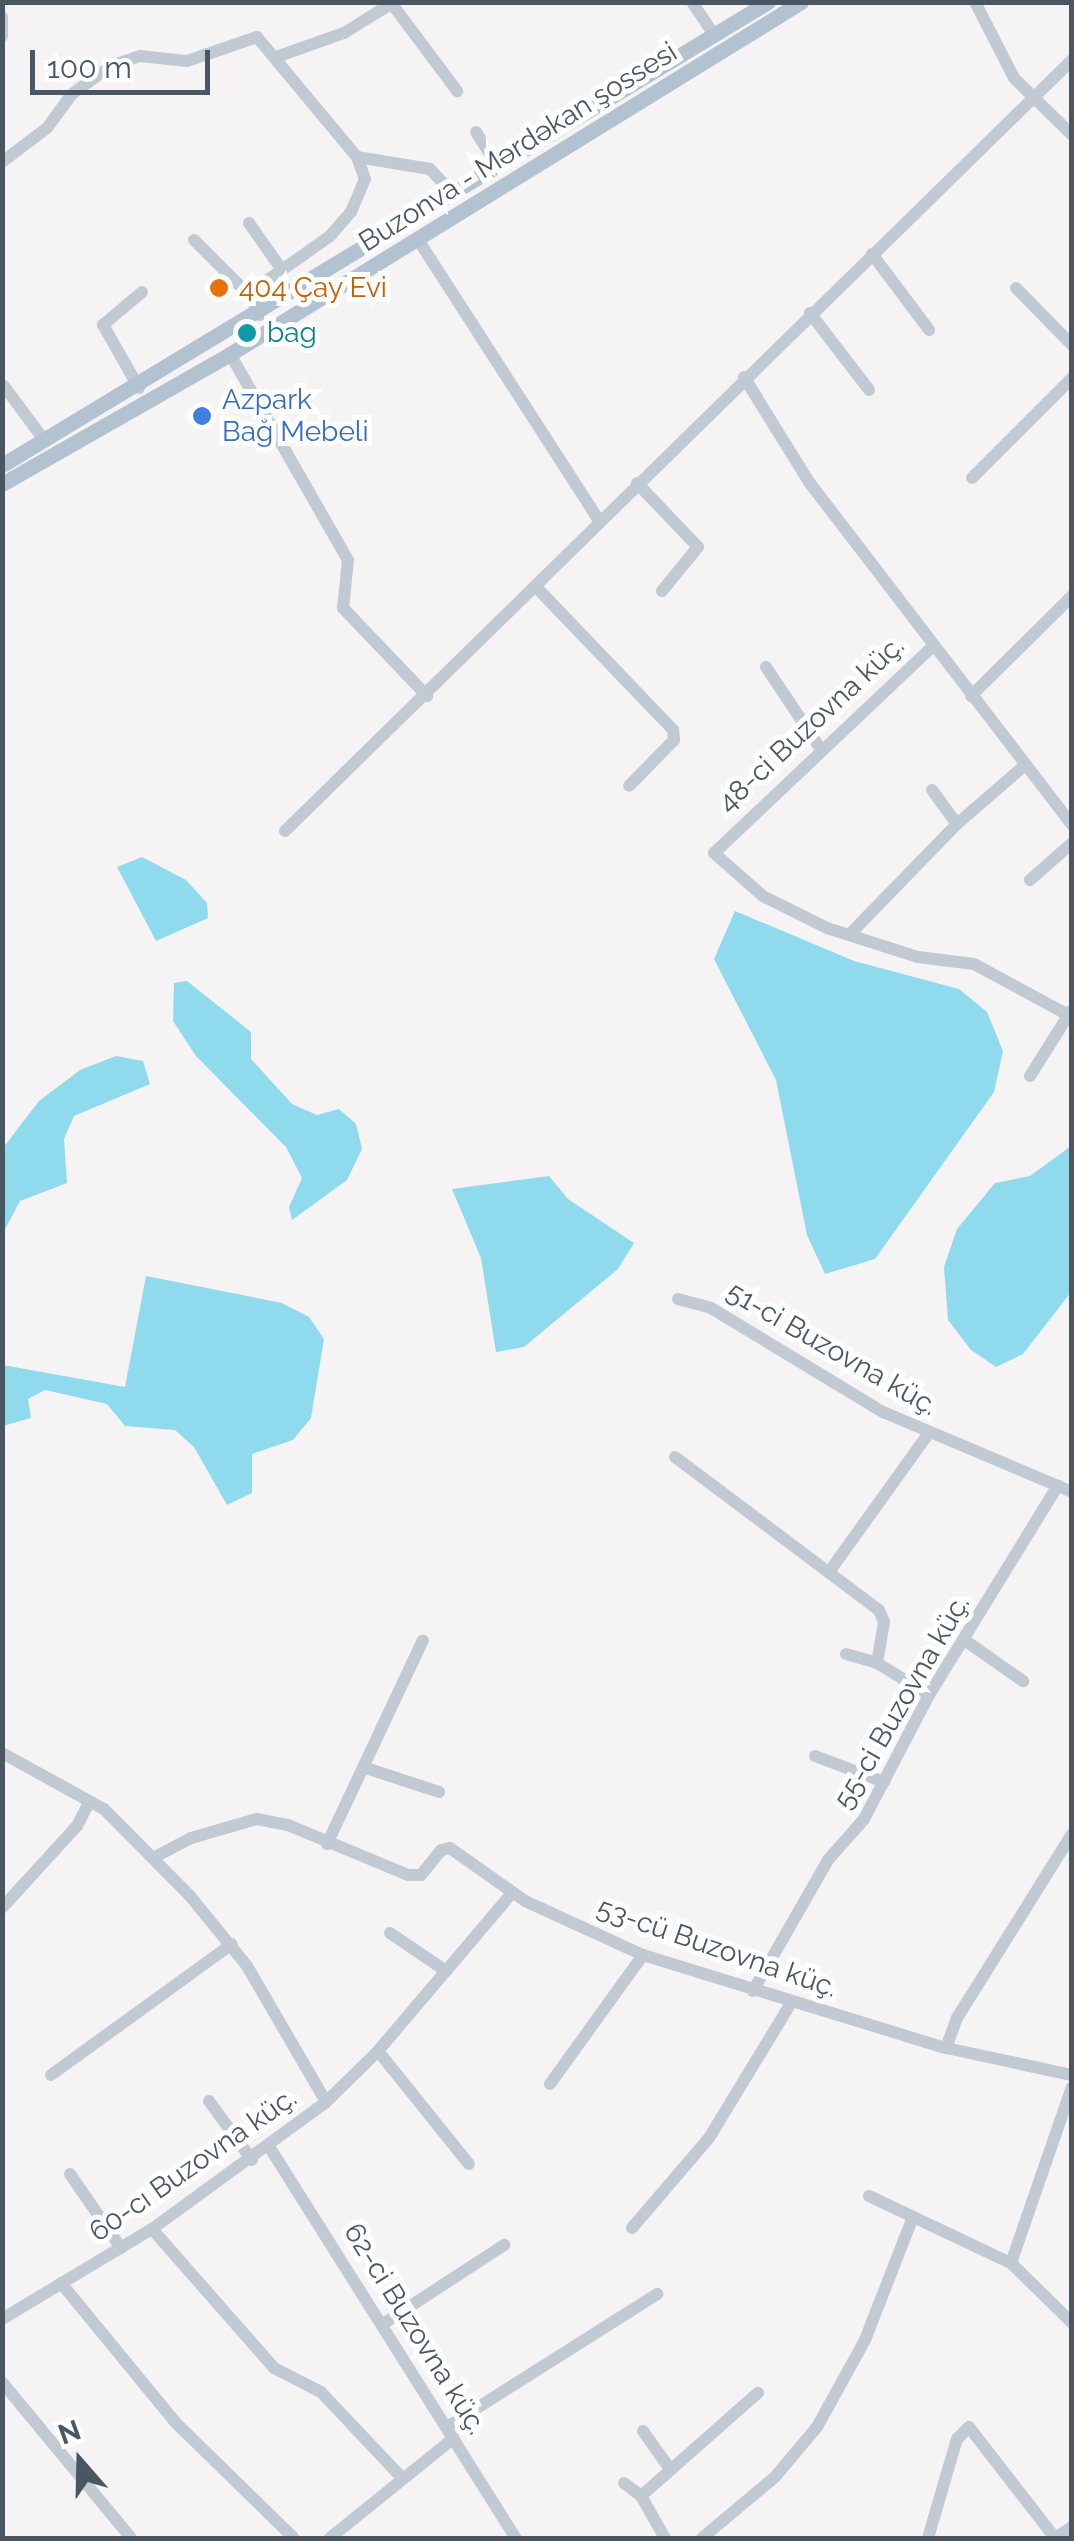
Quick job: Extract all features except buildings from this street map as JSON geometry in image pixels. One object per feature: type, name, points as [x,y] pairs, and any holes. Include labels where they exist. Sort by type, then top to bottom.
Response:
[{"type":"main road","points":[[2,465],[260,315],[768,2]]},
{"type":"main road","name":"Buzonva - Mərdəkan şossesi","points":[[2,484],[230,354],[801,2]]},
{"type":"street","points":[[692,2],[714,35]]},
{"type":"street","points":[[975,2],[1032,99],[1072,136]]},
{"type":"street","points":[[279,56],[344,32],[393,4],[457,92]]},
{"type":"street","points":[[2,18],[2,36]]},
{"type":"street","points":[[2,162],[48,128],[72,94],[124,60],[140,56],[187,61],[257,37],[279,56],[357,157],[365,179],[351,212],[251,297]]},
{"type":"street","points":[[285,831],[537,588],[599,520],[744,377],[1072,60]]},
{"type":"street","points":[[476,132],[499,168]]},
{"type":"street","points":[[357,157],[430,169],[454,196]]},
{"type":"street","points":[[249,223],[282,270]]},
{"type":"street","points":[[417,238],[599,520]]},
{"type":"street","points":[[194,240],[251,297],[260,315]]},
{"type":"street","points":[[872,254],[928,330]]},
{"type":"street","points":[[1016,288],[1072,345]]},
{"type":"street","points":[[139,388],[103,331],[142,292]]},
{"type":"street","points":[[810,313],[869,390]]},
{"type":"street","points":[[230,354],[348,560],[343,608],[427,696]]},
{"type":"street","points":[[744,377],[796,463],[932,647],[1072,826]]},
{"type":"street","points":[[972,478],[1072,378]]},
{"type":"street","points":[[4,386],[44,441]]},
{"type":"street","points":[[636,483],[698,546],[662,591]]},
{"type":"street","points":[[537,588],[673,730],[674,740],[629,786]]},
{"type":"street","points":[[970,696],[1072,596]]},
{"type":"street","name":"48-ci Buzovna küç.","points":[[932,647],[820,748],[714,854],[777,904],[849,935],[918,957],[974,964],[1071,1014]]},
{"type":"street","points":[[766,667],[820,748]]},
{"type":"street","points":[[849,935],[956,824],[1025,765]]},
{"type":"street","points":[[932,790],[956,824]]},
{"type":"street","points":[[1030,880],[1072,843]]},
{"type":"street","points":[[1030,1076],[1071,1014]]},
{"type":"street","name":"51-ci Buzovna küç.","points":[[678,1299],[710,1308],[928,1434],[1072,1492]]},
{"type":"street","points":[[828,1572],[928,1434]]},
{"type":"street","points":[[676,1457],[884,1616],[877,1663]]},
{"type":"street","name":"55-ci Buzovna küç.","points":[[753,1991],[828,1860],[859,1827],[930,1695],[1058,1485]]},
{"type":"street","points":[[327,1844],[423,1640]]},
{"type":"street","points":[[966,1641],[1023,1682]]},
{"type":"street","points":[[846,1654],[877,1663],[930,1695]]},
{"type":"street","points":[[815,1756],[884,1782]]},
{"type":"street","points":[[4,1758],[109,1813],[153,1858],[232,1944],[326,2102]]},
{"type":"street","points":[[366,1768],[439,1792]]},
{"type":"street","points":[[2,1908],[77,1826],[88,1802]]},
{"type":"street","name":"53-cü Buzovna küç.","points":[[153,1858],[192,1838],[258,1819],[288,1824],[327,1844],[414,1876],[450,1848],[512,1893],[643,1955],[946,2048],[1072,2075]]},
{"type":"street","points":[[946,2048],[956,2018],[1072,1834]]},
{"type":"street","name":"60-cı Buzovna küç.","points":[[2,2320],[152,2229],[270,2148],[326,2102],[378,2052],[512,1893]]},
{"type":"street","points":[[390,1933],[446,1971]]},
{"type":"street","points":[[51,2075],[232,1944]]},
{"type":"street","points":[[550,2084],[643,1955]]},
{"type":"street","points":[[632,2228],[709,2138],[791,2003]]},
{"type":"street","points":[[378,2052],[470,2164]]},
{"type":"street","points":[[1011,2263],[1072,2087]]},
{"type":"street","points":[[209,2101],[252,2160]]},
{"type":"street","name":"62-ci Buzovna küç.","points":[[270,2148],[516,2538]]},
{"type":"street","points":[[70,2174],[121,2248]]},
{"type":"street","points":[[868,2196],[1011,2263],[1072,2323]]},
{"type":"street","points":[[702,2538],[776,2477],[817,2427],[870,2329],[914,2217]]},
{"type":"street","points":[[152,2229],[274,2368],[320,2392],[401,2477]]},
{"type":"street","points":[[383,2324],[504,2245]]},
{"type":"street","points":[[60,2284],[175,2422],[294,2538]]},
{"type":"street","points":[[330,2538],[450,2433],[657,2294]]},
{"type":"street","points":[[2,2382],[131,2538]]},
{"type":"street","points":[[641,2496],[758,2394]]},
{"type":"street","points":[[928,2538],[957,2439],[969,2427],[1055,2538],[1072,2527]]},
{"type":"street","points":[[643,2431],[670,2468]]},
{"type":"street","points":[[624,2483],[641,2496],[665,2538]]},
{"type":"water","points":[[142,857],[186,880],[207,903],[208,918],[156,941],[117,867]]},
{"type":"water","points":[[735,911],[854,961],[959,989],[987,1012],[1003,1051],[994,1092],[875,1259],[825,1274],[807,1235],[776,1080],[714,959]]},
{"type":"water","points":[[187,981],[251,1032],[251,1059],[292,1104],[317,1115],[339,1109],[356,1124],[362,1149],[347,1180],[292,1220],[289,1207],[302,1178],[286,1147],[196,1056],[173,1021],[174,983]]},
{"type":"water","points":[[116,1056],[143,1061],[150,1084],[74,1116],[64,1139],[67,1183],[20,1201],[3,1233],[3,1148],[39,1101],[80,1070]]},
{"type":"water","points":[[1071,1146],[1071,1292],[1023,1354],[996,1367],[971,1350],[948,1320],[944,1267],[957,1229],[995,1183],[1030,1176]]},
{"type":"water","points":[[549,1176],[568,1199],[634,1243],[618,1269],[524,1347],[496,1352],[481,1258],[452,1189]]},
{"type":"water","points":[[146,1276],[282,1303],[309,1317],[324,1339],[311,1418],[293,1440],[252,1454],[252,1493],[227,1505],[194,1447],[175,1430],[125,1426],[107,1404],[45,1390],[28,1399],[31,1418],[3,1426],[3,1365],[125,1387]]},
{"type":"place","name":"404 Çay Evi","points":[[219,288]]},
{"type":"place","name":"bag","points":[[247,333]]},
{"type":"place","name":"Azpark Bağ Mebeli","points":[[202,416]]}]
